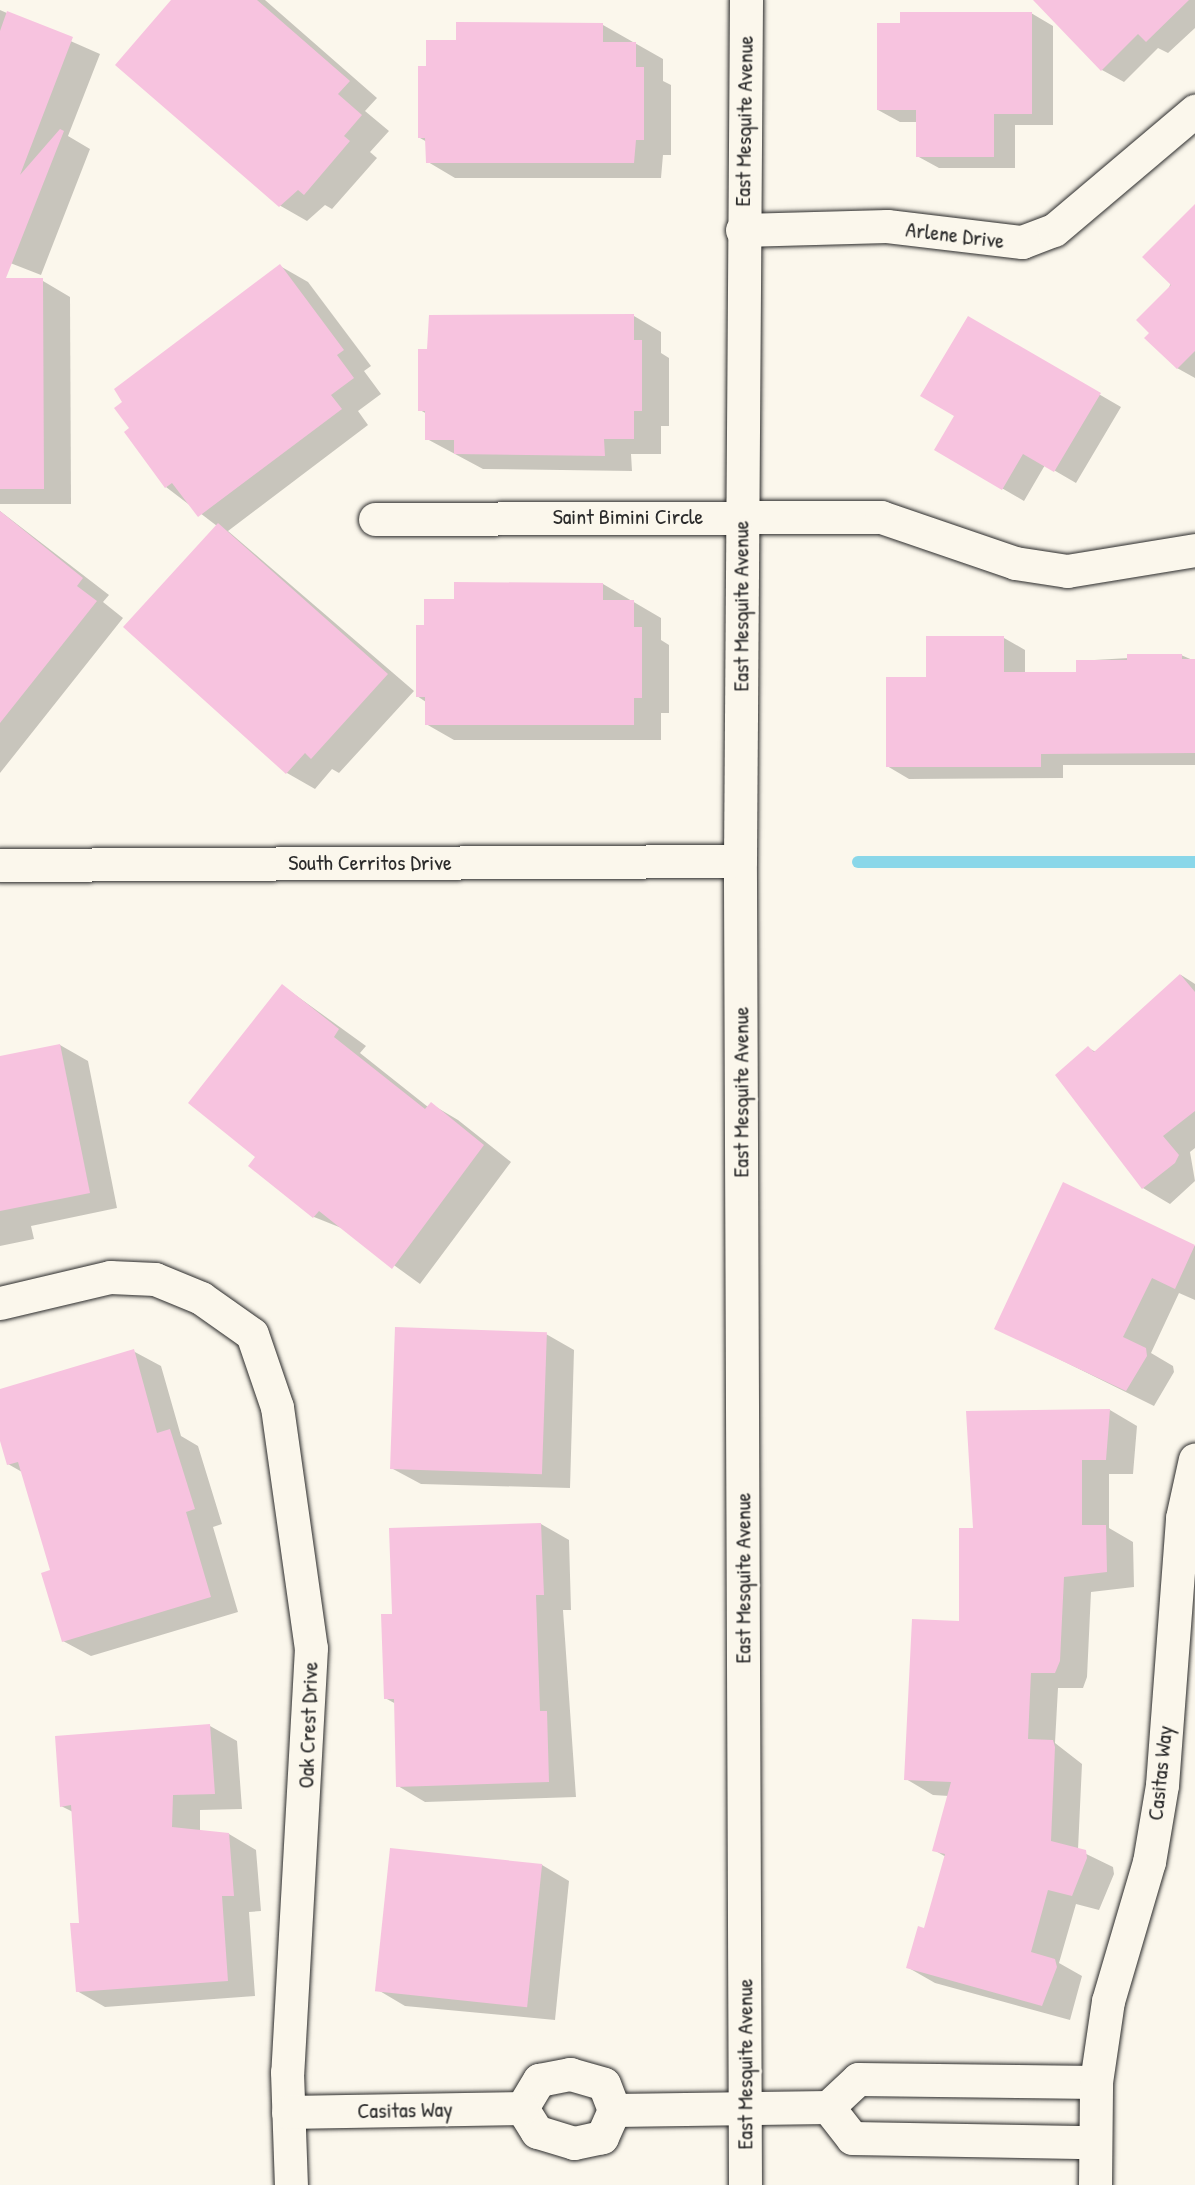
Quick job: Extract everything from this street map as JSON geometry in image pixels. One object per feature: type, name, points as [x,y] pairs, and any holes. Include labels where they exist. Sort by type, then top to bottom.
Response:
[{"type":"street","name":"East Mesquite Avenue","points":[[744,2185],[740,861],[742,230],[746,0]]},
{"type":"street","name":"Arlene Drive","points":[[742,230],[887,226],[1022,242],[1054,230],[1195,111]]},
{"type":"street","name":"Saint Bimini Circle","points":[[375,519],[881,517],[1015,563],[1066,571],[1195,550]]},
{"type":"street","name":"South Cerritos Drive","points":[[0,865],[740,861]]},
{"type":"street","name":"Oak Crest Drive","points":[[0,1303],[110,1277],[155,1279],[201,1298],[252,1334],[277,1407],[311,1648],[288,2112],[291,2185]]},
{"type":"street","name":"Casitas Way","points":[[1095,2185],[1093,2142],[1096,2082],[1108,2001],[1149,1862],[1162,1785],[1182,1518],[1195,1459]]},
{"type":"street","points":[[570,2074],[604,2084],[614,2110],[602,2137],[574,2143],[537,2132],[522,2108],[539,2080],[570,2074]]},
{"type":"street","points":[[614,2110],[745,2111],[828,2107],[858,2079],[1096,2082]]},
{"type":"street","points":[[828,2107],[852,2138],[1093,2142]]},
{"type":"street","name":"Casitas Way","points":[[288,2112],[522,2108]]},
{"type":"building","points":[[171,0],[257,0],[350,81],[338,94],[362,115],[344,136],[350,141],[304,195],[298,190],[279,207],[115,65]]},
{"type":"building","points":[[1033,0],[1189,0],[1146,42],[1138,34],[1101,71]]},
{"type":"building","points":[[7,11],[73,37],[20,175],[60,129],[64,131],[6,278],[43,278],[44,489],[0,489],[0,31]]},
{"type":"building","points":[[900,12],[1032,12],[1032,114],[994,114],[994,157],[916,157],[916,110],[877,110],[877,23],[900,23]]},
{"type":"building","points":[[456,22],[603,23],[603,42],[636,42],[636,67],[644,67],[644,140],[636,140],[634,163],[426,163],[425,138],[418,138],[418,66],[426,66],[426,40],[456,40]]},
{"type":"building","points":[[1195,204],[1195,351],[1177,369],[1144,338],[1149,333],[1136,320],[1171,285],[1142,257]]},
{"type":"building","points":[[280,264],[344,350],[337,355],[354,378],[331,395],[342,409],[198,517],[172,483],[165,488],[124,432],[129,428],[114,408],[122,402],[114,389]]},
{"type":"building","points":[[634,314],[634,340],[642,340],[642,411],[634,411],[634,439],[604,439],[605,456],[454,454],[454,440],[425,440],[425,411],[418,411],[418,349],[427,349],[429,315]]},
{"type":"building","points":[[968,316],[1101,393],[1054,472],[1023,454],[1002,490],[934,450],[954,416],[920,396]]},
{"type":"building","points":[[0,511],[83,578],[77,586],[97,601],[0,723]]},
{"type":"building","points":[[218,523],[388,674],[311,759],[305,753],[286,774],[123,627]]},
{"type":"building","points":[[454,582],[603,583],[603,600],[634,600],[634,627],[642,627],[642,698],[634,698],[634,725],[425,725],[425,697],[416,697],[416,625],[424,625],[424,599],[454,599]]},
{"type":"building","points":[[926,636],[1004,636],[1004,672],[1076,672],[1076,660],[1127,660],[1127,654],[1182,654],[1182,659],[1195,659],[1195,753],[1041,754],[1041,767],[886,767],[886,677],[926,677]]},
{"type":"building","points":[[1180,974],[1195,992],[1195,1111],[1163,1136],[1179,1155],[1175,1163],[1142,1189],[1055,1075],[1088,1046],[1094,1052]]},
{"type":"building","points":[[282,984],[339,1029],[334,1037],[425,1109],[431,1102],[484,1145],[392,1269],[319,1211],[313,1218],[248,1166],[255,1157],[188,1103]]},
{"type":"building","points":[[60,1044],[90,1193],[0,1211],[0,1056]]},
{"type":"building","points":[[1063,1182],[1195,1245],[1175,1289],[1152,1278],[1123,1337],[1146,1348],[1147,1356],[1126,1391],[994,1329]]},
{"type":"building","points":[[395,1327],[547,1332],[542,1474],[390,1469]]},
{"type":"building","points":[[134,1349],[157,1433],[170,1429],[195,1509],[186,1512],[211,1597],[62,1642],[41,1573],[50,1570],[18,1462],[7,1465],[0,1441],[0,1389]]},
{"type":"building","points":[[1110,1409],[1106,1460],[1082,1460],[1082,1525],[1106,1525],[1107,1572],[1064,1577],[1060,1661],[1055,1673],[1031,1673],[1028,1739],[1053,1740],[1055,1747],[1051,1841],[1086,1850],[1087,1858],[1072,1896],[1048,1890],[1031,1952],[1055,1959],[1057,1967],[1042,2006],[906,1968],[918,1926],[924,1928],[945,1854],[932,1851],[951,1782],[904,1780],[912,1619],[959,1621],[959,1528],[973,1528],[966,1411]]},
{"type":"building","points":[[541,1523],[544,1595],[536,1595],[540,1711],[547,1711],[549,1782],[396,1787],[394,1699],[384,1699],[381,1614],[392,1614],[389,1528]]},
{"type":"building","points":[[210,1724],[215,1794],[173,1795],[172,1827],[229,1833],[234,1896],[222,1896],[228,1981],[76,1992],[70,1923],[79,1923],[71,1805],[60,1807],[55,1736]]},
{"type":"building","points":[[390,1848],[542,1864],[527,2007],[375,1991]]},
{"type":"waterway","points":[[858,862],[1195,862]]}]
